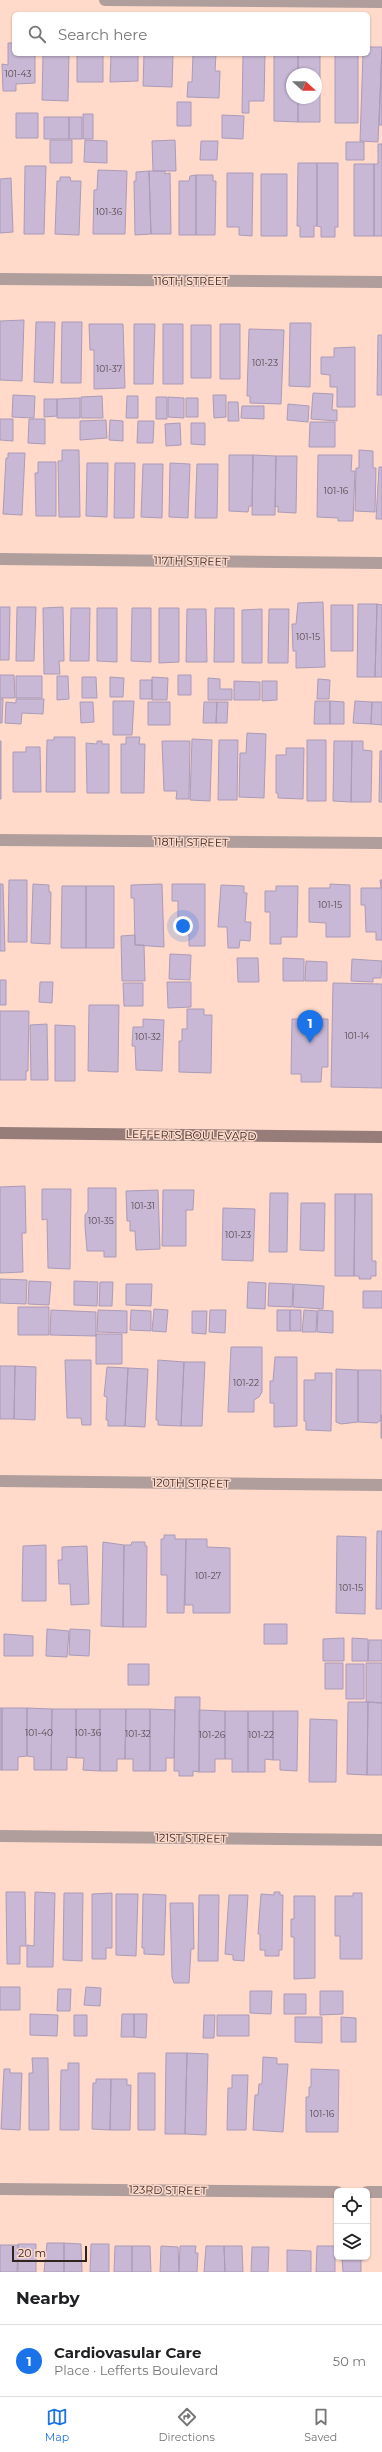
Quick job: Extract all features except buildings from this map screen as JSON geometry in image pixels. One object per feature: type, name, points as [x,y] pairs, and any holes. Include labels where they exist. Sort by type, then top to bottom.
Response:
[{"type":"street","points":[[105,0],[382,2]]},
{"type":"street","name":"116TH STREET","points":[[0,279],[382,282]]},
{"type":"street","name":"117TH STREET","points":[[0,559],[382,563]]},
{"type":"street","name":"118TH STREET","points":[[0,840],[382,843]]},
{"type":"street","name":"LEFFERTS BOULEVARD","points":[[0,1133],[382,1137]]},
{"type":"street","name":"120TH STREET","points":[[0,1481],[382,1485]]},
{"type":"street","name":"121ST STREET","points":[[0,1836],[382,1840]]},
{"type":"street","name":"123RD STREET","points":[[0,2188],[334,2192]]},
{"type":"street","points":[[370,2192],[382,2192]]},
{"type":"place","name":"Cardiovasular Care","points":[[310,1043]]}]
